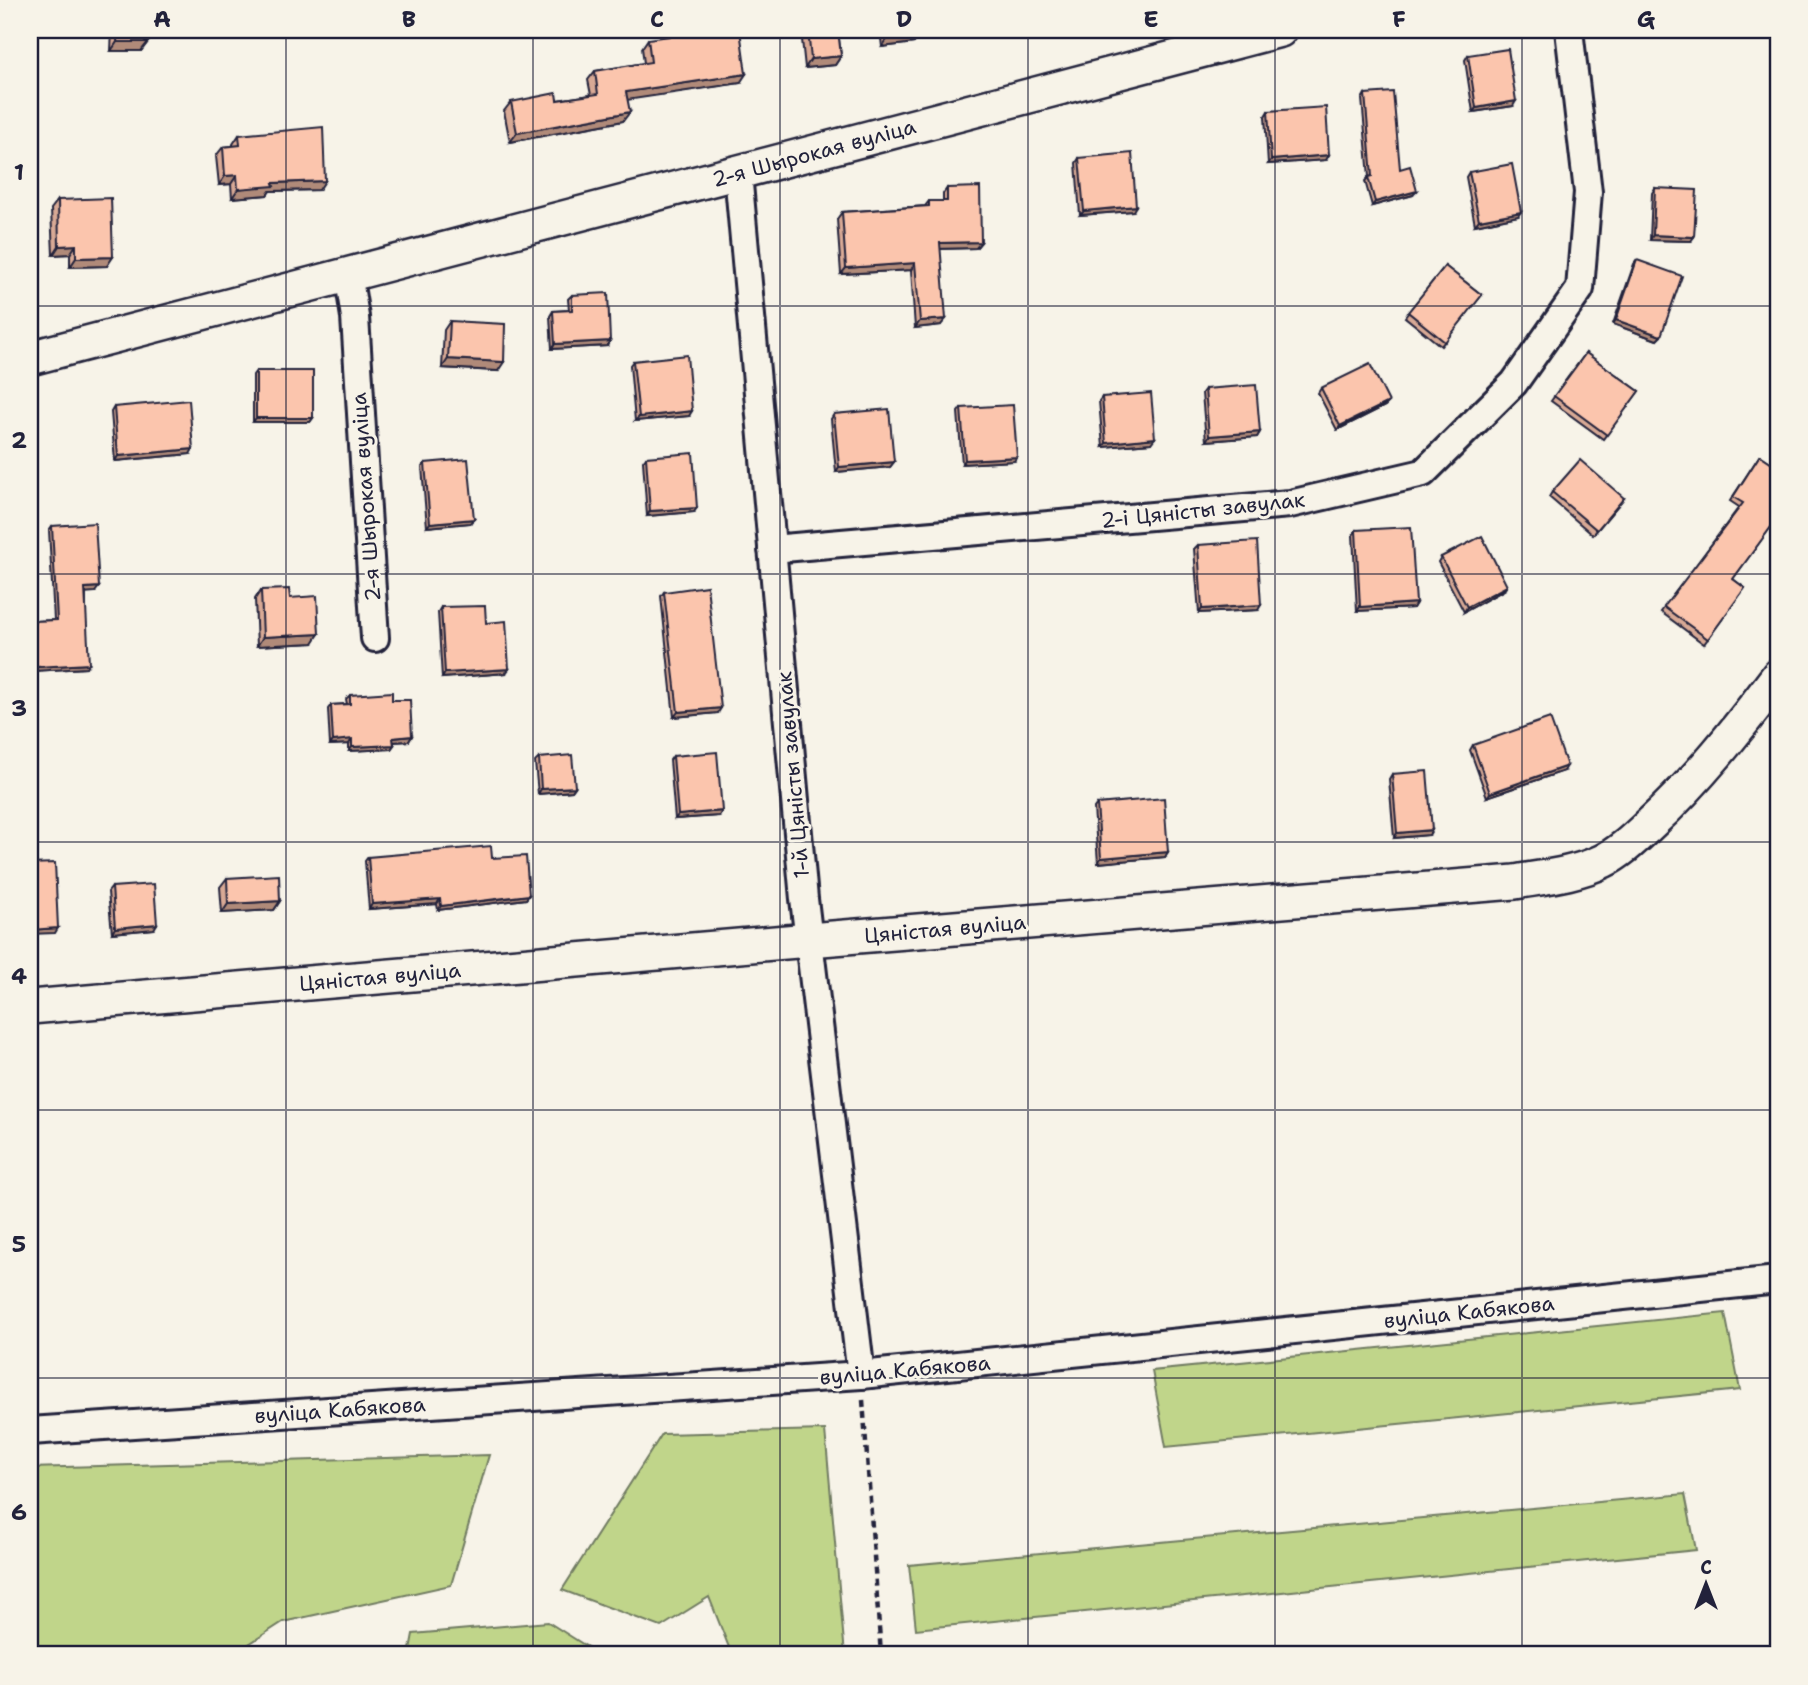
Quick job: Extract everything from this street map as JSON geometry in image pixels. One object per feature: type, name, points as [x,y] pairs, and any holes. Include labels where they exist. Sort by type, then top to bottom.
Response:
[{"type":"street","name":"2-я Шырокая вуліца","points":[[30,358],[1280,30]]},
{"type":"street","name":"2-і Цяністы завулак","points":[[772,549],[1290,504],[1423,473],[1514,383],[1580,289],[1588,192],[1569,30]]},
{"type":"street","name":"1-й Цяністы завулак","points":[[738,173],[809,940],[861,1375]]},
{"type":"street","name":"2-я Шырокая вуліца","points":[[348,273],[355,317],[375,638]]},
{"type":"street","name":"Цяністая вуліца","points":[[30,1007],[1515,883],[1573,871],[1602,861],[1624,848],[1676,800],[1731,738],[1778,676]]},
{"type":"street","name":"вуліца Кабякова","points":[[30,1432],[861,1375],[1778,1280]]},
{"type":"path","points":[[861,1375],[881,1655]]},
{"type":"green space","points":[[1725,1313],[1740,1390],[1166,1447],[1152,1371]]},
{"type":"green space","points":[[825,1430],[845,1655],[732,1655],[709,1597],[661,1627],[562,1590],[662,1434]]},
{"type":"green space","points":[[489,1455],[451,1585],[283,1622],[238,1651],[238,1655],[30,1655],[30,1468]]},
{"type":"green space","points":[[1685,1494],[1696,1550],[916,1629],[909,1565]]},
{"type":"green space","points":[[548,1622],[600,1655],[409,1655],[413,1634]]},
{"type":"building","points":[[118,30],[148,30],[148,42],[117,42]]},
{"type":"building","points":[[713,30],[740,30],[746,74],[626,92],[630,112],[517,133],[511,102],[556,93],[557,100],[598,94],[595,71],[651,62],[648,39]]},
{"type":"building","points":[[808,30],[838,30],[841,56],[811,59]]},
{"type":"building","points":[[887,30],[920,30],[920,34],[888,38]]},
{"type":"building","points":[[1508,49],[1516,101],[1476,108],[1468,55]]},
{"type":"building","points":[[1393,92],[1400,169],[1410,166],[1417,191],[1375,202],[1368,177],[1372,176],[1365,94]]},
{"type":"building","points":[[1326,107],[1329,155],[1271,160],[1268,111]]},
{"type":"building","points":[[323,127],[325,181],[273,183],[274,186],[238,189],[237,175],[225,176],[223,147],[240,145],[239,135]]},
{"type":"building","points":[[1132,153],[1136,206],[1084,211],[1079,158]]},
{"type":"building","points":[[1512,164],[1521,212],[1479,220],[1469,172]]},
{"type":"building","points":[[980,187],[981,242],[940,243],[946,319],[920,321],[915,263],[846,268],[842,212],[929,206],[929,201],[947,201],[947,188]]},
{"type":"building","points":[[1655,188],[1697,190],[1694,237],[1653,235]]},
{"type":"building","points":[[111,198],[113,257],[76,258],[76,245],[59,246],[58,200]]},
{"type":"building","points":[[1637,260],[1682,276],[1661,336],[1616,320]]},
{"type":"building","points":[[1445,266],[1482,295],[1445,342],[1408,312]]},
{"type":"building","points":[[608,293],[610,341],[555,344],[553,311],[572,310],[572,295]]},
{"type":"building","points":[[450,321],[505,324],[504,362],[448,359]]},
{"type":"building","points":[[1586,353],[1639,391],[1607,435],[1554,396]]},
{"type":"building","points":[[687,355],[692,411],[639,417],[633,361]]},
{"type":"building","points":[[1370,364],[1389,402],[1340,426],[1321,388]]},
{"type":"building","points":[[256,371],[313,371],[313,418],[256,418]]},
{"type":"building","points":[[1256,385],[1260,432],[1209,436],[1205,389]]},
{"type":"building","points":[[1151,393],[1155,438],[1106,443],[1102,397]]},
{"type":"building","points":[[189,400],[193,449],[118,456],[114,407]]},
{"type":"building","points":[[1013,405],[1017,457],[965,460],[961,408]]},
{"type":"building","points":[[889,409],[894,462],[839,467],[834,414]]},
{"type":"building","points":[[693,453],[697,508],[650,511],[646,457]]},
{"type":"building","points":[[1760,455],[1778,467],[1778,526],[1774,523],[1733,579],[1745,588],[1708,639],[1664,607],[1743,503],[1733,497]]},
{"type":"building","points":[[468,459],[474,519],[430,523],[425,463]]},
{"type":"building","points":[[1580,460],[1624,498],[1597,530],[1552,492]]},
{"type":"building","points":[[95,523],[99,587],[85,588],[89,664],[36,667],[34,621],[57,620],[52,526]]},
{"type":"building","points":[[1411,527],[1416,603],[1360,607],[1356,530]]},
{"type":"building","points":[[1482,536],[1507,586],[1467,607],[1441,557]]},
{"type":"building","points":[[1257,541],[1261,605],[1202,609],[1198,545]]},
{"type":"building","points":[[707,586],[721,708],[678,712],[664,592]]},
{"type":"building","points":[[289,589],[290,598],[317,596],[319,634],[263,637],[261,590]]},
{"type":"building","points":[[485,606],[486,623],[506,621],[509,669],[445,673],[441,607]]},
{"type":"building","points":[[392,692],[392,700],[410,700],[412,736],[393,738],[394,745],[352,747],[352,739],[333,741],[331,705],[350,704],[350,695]]},
{"type":"building","points":[[1550,718],[1567,766],[1490,793],[1473,745]]},
{"type":"building","points":[[717,752],[722,811],[678,815],[673,756]]},
{"type":"building","points":[[572,755],[575,787],[541,789],[539,758]]},
{"type":"building","points":[[1427,771],[1432,830],[1397,833],[1392,774]]},
{"type":"building","points":[[1164,798],[1168,852],[1101,858],[1097,804]]},
{"type":"building","points":[[491,846],[492,858],[526,856],[529,895],[441,906],[440,899],[372,904],[368,857]]},
{"type":"building","points":[[55,863],[58,928],[30,930],[30,864]]},
{"type":"building","points":[[279,875],[280,901],[228,904],[227,878]]},
{"type":"building","points":[[154,884],[157,924],[115,928],[112,887]]}]
